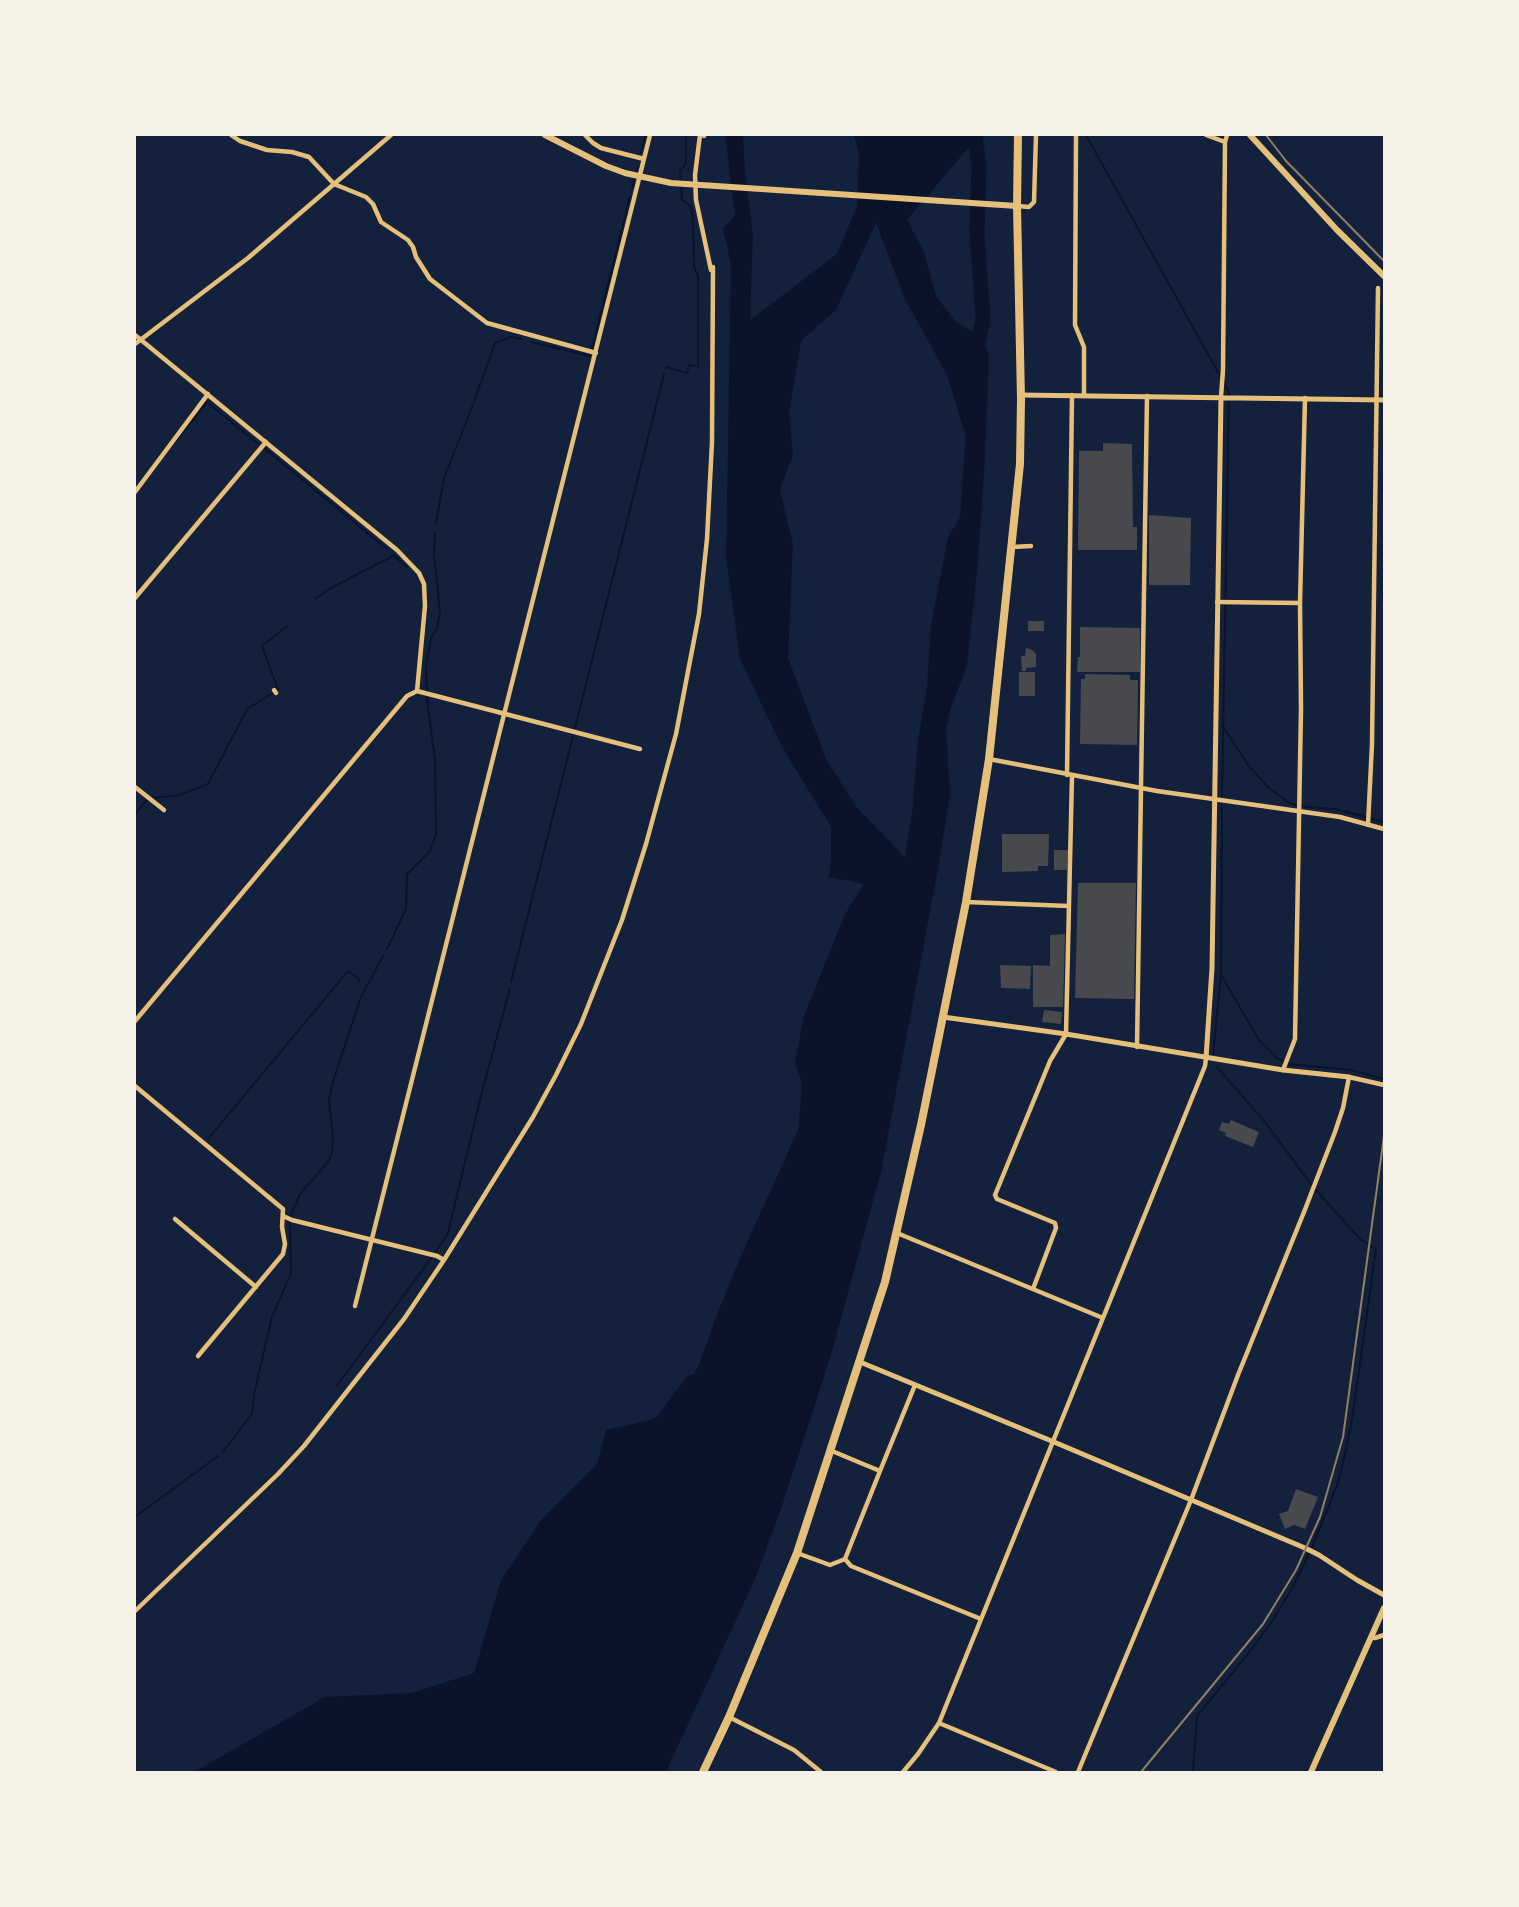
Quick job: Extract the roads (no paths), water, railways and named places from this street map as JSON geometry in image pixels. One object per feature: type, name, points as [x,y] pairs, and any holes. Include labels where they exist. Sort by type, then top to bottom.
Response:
[{"type":"highway","points":[[703,1772],[729,1717],[797,1553],[885,1282],[966,902],[989,759],[1020,464],[1018,135]]},
{"type":"main road","points":[[547,135],[568,148],[625,173],[671,183],[1017,206]]},
{"type":"main road","points":[[1250,135],[1337,230],[1384,276]]},
{"type":"main road","points":[[1311,1772],[1384,1608]]},
{"type":"street","points":[[231,135],[240,141],[267,150],[292,152],[309,157],[334,184],[366,196],[373,204],[381,222],[408,240],[430,279],[487,323],[596,353]]},
{"type":"street","points":[[135,344],[248,258],[391,135]]},
{"type":"street","points":[[585,135],[601,148],[644,159]]},
{"type":"street","points":[[355,1306],[650,135]]},
{"type":"street","points":[[703,135],[695,175],[696,200],[713,275]]},
{"type":"street","points":[[1017,206],[1029,207],[1034,202],[1036,135]]},
{"type":"street","points":[[1076,135],[1075,325],[1084,347],[1084,395]]},
{"type":"street","points":[[1206,135],[1225,142]]},
{"type":"street","points":[[903,1772],[939,1723],[1205,1066],[1212,968],[1222,398],[1220,385],[1223,370],[1225,142],[1227,135]]},
{"type":"street","points":[[135,1611],[278,1474],[304,1446],[391,1336],[444,1260],[533,1117],[581,1024],[622,920],[664,782],[680,719],[699,614],[707,539],[712,431],[713,267]]},
{"type":"street","points":[[1368,824],[1372,744],[1378,288]]},
{"type":"street","points":[[135,335],[397,550],[419,573],[425,594],[419,692]]},
{"type":"street","points":[[135,492],[208,394]]},
{"type":"street","points":[[1020,395],[1384,400]]},
{"type":"street","points":[[1033,1289],[1056,1228],[1055,1223],[997,1199],[995,1195],[1050,1061],[1066,1034],[1072,395]]},
{"type":"street","points":[[1137,1047],[1147,396]]},
{"type":"street","points":[[1284,1068],[1295,1039],[1300,603],[1305,398]]},
{"type":"street","points":[[135,598],[266,442]]},
{"type":"street","points":[[1012,547],[1031,546]]},
{"type":"street","points":[[1219,602],[1300,603]]},
{"type":"street","points":[[135,1021],[408,696],[419,692],[429,694],[640,749]]},
{"type":"street","points":[[989,759],[1140,788],[1299,809],[1341,817],[1384,829]]},
{"type":"street","points":[[135,786],[164,810]]},
{"type":"street","points":[[966,902],[1069,906]]},
{"type":"street","points":[[943,1017],[1066,1034],[1206,1058],[1348,1077],[1384,1085]]},
{"type":"street","points":[[1078,1772],[1191,1500],[1335,1132],[1343,1108],[1348,1077]]},
{"type":"street","points":[[135,1086],[283,1209],[282,1227],[285,1244],[283,1254],[198,1356]]},
{"type":"street","points":[[283,1216],[437,1256],[444,1260]]},
{"type":"street","points":[[175,1219],[255,1287]]},
{"type":"street","points":[[897,1233],[1104,1318]]},
{"type":"street","points":[[860,1362],[1319,1555],[1357,1580],[1384,1594]]},
{"type":"street","points":[[797,1553],[830,1565],[845,1558],[915,1385]]},
{"type":"street","points":[[832,1451],[879,1471]]},
{"type":"street","points":[[845,1558],[851,1566],[981,1619]]},
{"type":"street","points":[[1371,1637],[1384,1635]]},
{"type":"street","points":[[729,1717],[794,1750],[821,1772]]},
{"type":"street","points":[[939,1723],[1056,1772]]},
{"type":"water","points":[[725,135],[743,135],[753,236],[750,320],[837,254],[857,206],[859,153],[854,135],[979,135],[907,220],[924,252],[936,296],[955,321],[979,336],[989,354],[978,562],[967,666],[951,707],[946,729],[950,793],[939,864],[881,1172],[831,1355],[779,1515],[755,1579],[666,1772],[194,1772],[325,1697],[412,1693],[474,1673],[501,1580],[541,1520],[597,1464],[606,1430],[651,1420],[676,1405],[699,1365],[741,1256],[798,1130],[802,1084],[795,1062],[804,1016],[845,914],[864,884],[829,877],[831,827],[782,747],[740,659],[726,557],[731,265],[723,228],[735,216]],"holes":[[[876,223],[905,299],[947,375],[966,437],[960,517],[948,537],[931,625],[927,687],[917,747],[913,805],[905,857],[858,809],[827,761],[788,658],[793,544],[780,490],[793,455],[789,413],[801,341],[836,310]]]},
{"type":"waterway","points":[[641,153],[646,135]]},
{"type":"waterway","points":[[666,367],[687,373],[689,365],[698,366],[698,276],[694,267],[691,206],[682,200],[680,171],[686,164],[686,135]]},
{"type":"waterway","points":[[975,135],[979,166],[977,232],[983,319],[976,354]]},
{"type":"waterway","points":[[1086,135],[1229,392],[1222,795]]},
{"type":"waterway","points":[[632,188],[637,168]]},
{"type":"waterway","points":[[592,348],[630,197]]},
{"type":"waterway","points":[[436,523],[444,478],[495,343],[511,337],[522,339]]},
{"type":"waterway","points":[[531,342],[590,356]]},
{"type":"waterway","points":[[575,728],[664,374]]},
{"type":"waterway","points":[[174,443],[207,402],[257,443]]},
{"type":"waterway","points":[[264,448],[388,550]]},
{"type":"waterway","points":[[387,949],[406,909],[407,874],[430,851],[436,835],[435,759],[427,699],[426,666],[431,638],[437,628],[440,612],[434,555],[435,532]]},
{"type":"waterway","points":[[393,555],[407,567]]},
{"type":"waterway","points":[[315,599],[329,589],[393,556]]},
{"type":"waterway","points":[[153,798],[179,795],[208,784],[247,709],[278,690],[262,646],[287,626]]},
{"type":"waterway","points":[[1224,728],[1248,765],[1269,788],[1291,804],[1336,809],[1384,822]]},
{"type":"waterway","points":[[511,982],[573,736]]},
{"type":"waterway","points":[[135,814],[147,800]]},
{"type":"waterway","points":[[1213,1054],[1221,975],[1222,805]]},
{"type":"waterway","points":[[291,1215],[300,1194],[328,1162],[332,1153],[333,1137],[329,1101],[332,1085],[361,997],[383,956]]},
{"type":"waterway","points":[[208,1139],[348,971],[359,979],[358,981]]},
{"type":"waterway","points":[[1221,975],[1259,1040],[1277,1058],[1288,1064],[1351,1070],[1384,1079]]},
{"type":"waterway","points":[[435,1253],[448,1233],[510,988]]},
{"type":"waterway","points":[[1216,1066],[1264,1121],[1311,1184]]},
{"type":"waterway","points":[[1312,1547],[1338,1483],[1346,1450],[1376,1249],[1361,1240],[1316,1190]]},
{"type":"waterway","points":[[223,1452],[252,1414],[254,1394],[272,1317],[291,1273],[290,1223]]},
{"type":"waterway","points":[[336,1387],[432,1257]]},
{"type":"waterway","points":[[663,1421],[692,1382]]},
{"type":"waterway","points":[[135,1517],[218,1456]]},
{"type":"waterway","points":[[1193,1772],[1197,1716],[1273,1620],[1293,1587],[1309,1553]]},
{"type":"railway","points":[[1266,135],[1286,161],[1384,261]]},
{"type":"railway","points":[[1141,1772],[1263,1624],[1296,1570],[1320,1517],[1343,1437],[1384,1136]]}]
